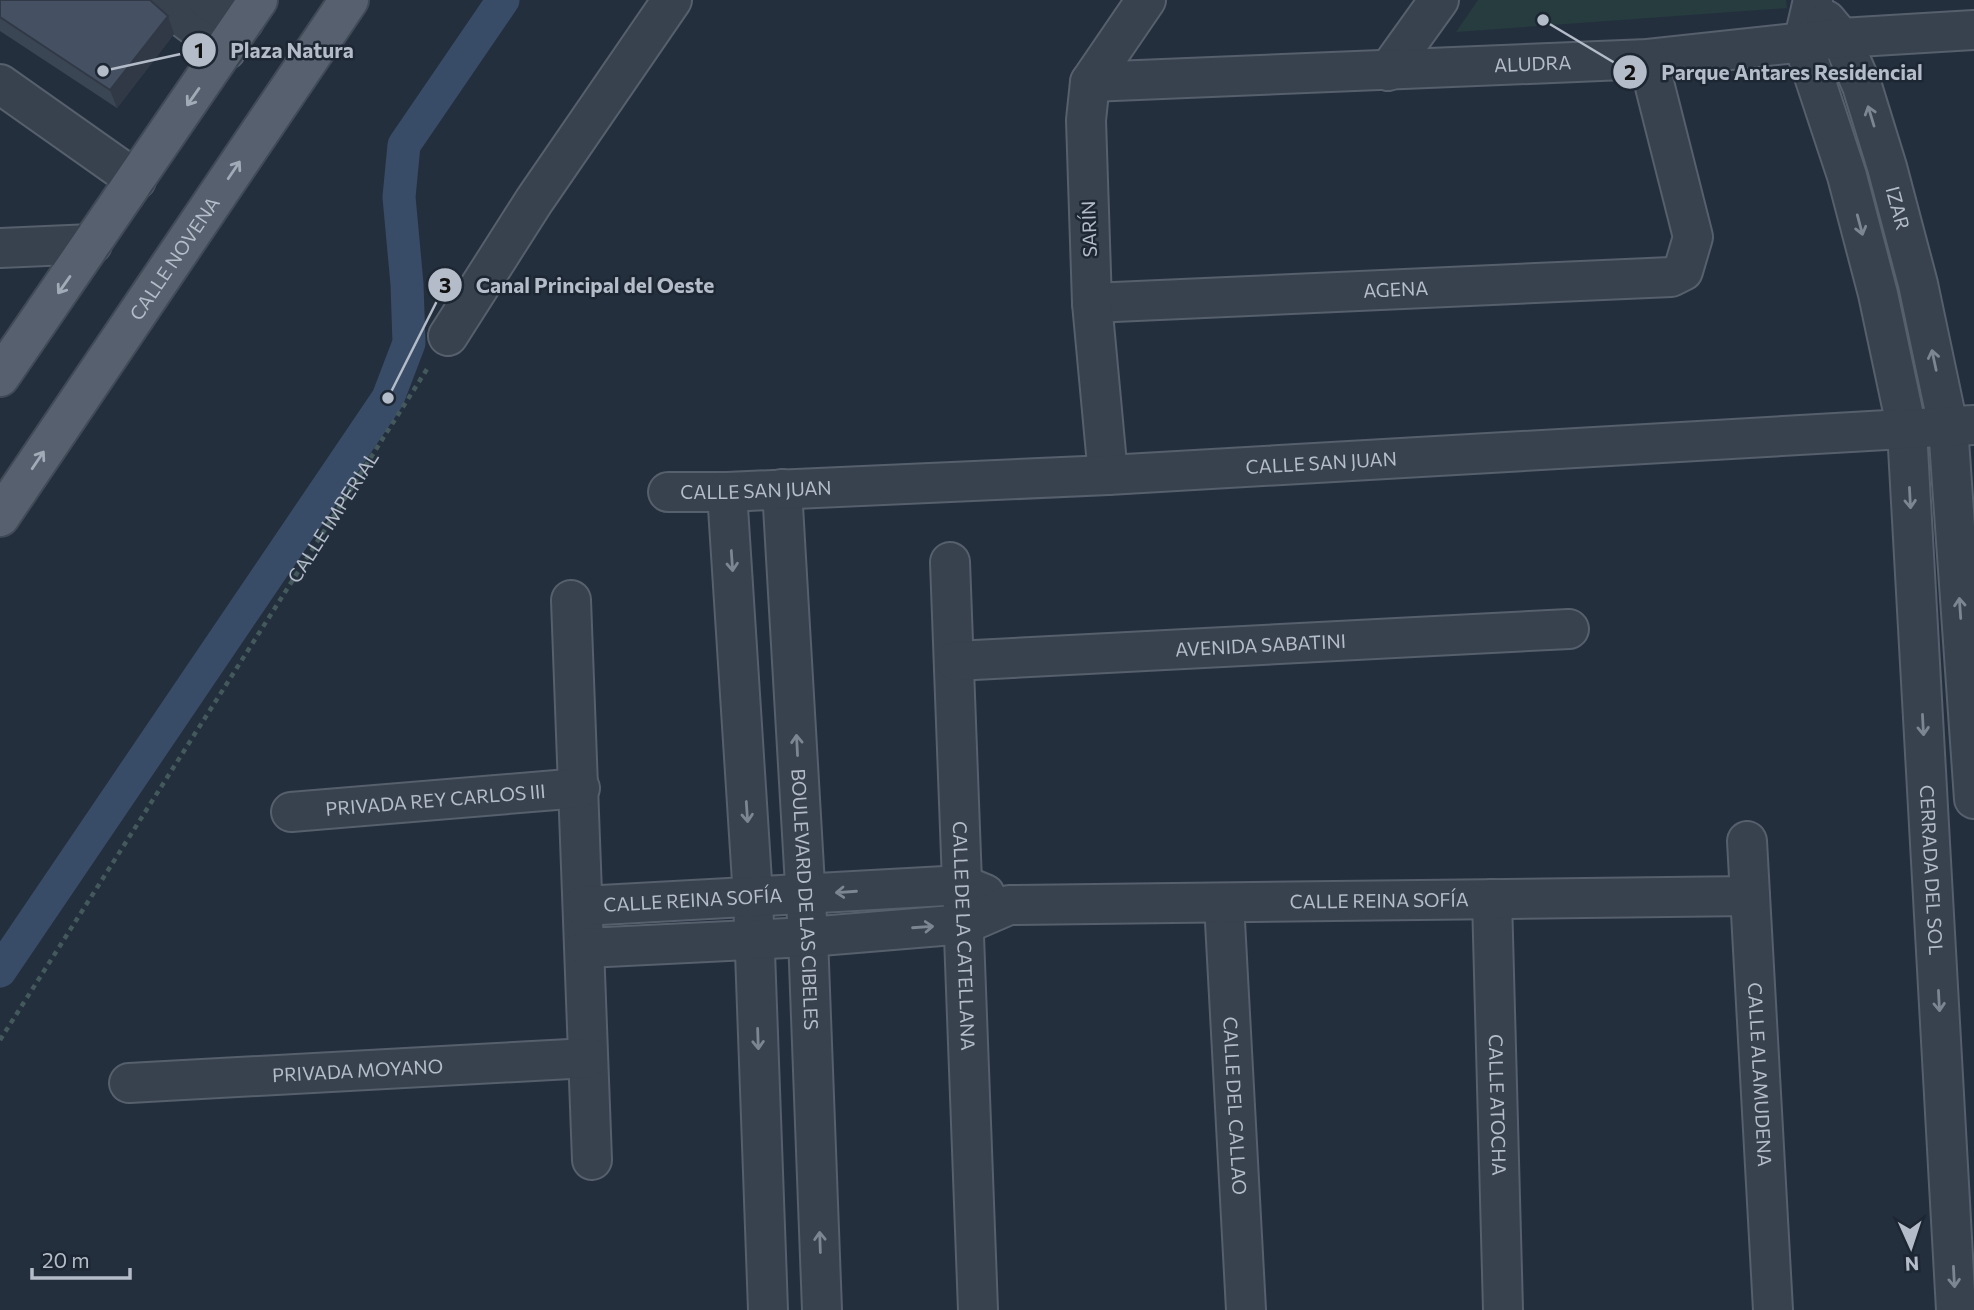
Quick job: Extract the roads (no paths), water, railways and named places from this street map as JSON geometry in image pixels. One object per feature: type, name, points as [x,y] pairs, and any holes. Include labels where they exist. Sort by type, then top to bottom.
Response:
[{"type":"main road","name":"CALLE NOVENA","points":[[0,517],[349,0]]},
{"type":"main road","points":[[0,377],[243,23]]},
{"type":"street","points":[[160,0],[243,23]]},
{"type":"street","points":[[208,0],[243,23]]},
{"type":"street","points":[[449,336],[534,201],[672,0]]},
{"type":"street","name":"SARÍN","points":[[1108,475],[1092,303],[1086,120],[1090,82],[1146,0]]},
{"type":"street","points":[[1388,71],[1440,0]]},
{"type":"street","name":"IZAR","points":[[1813,3],[1840,38],[1862,86],[1961,426]]},
{"type":"street","name":"IZAR","points":[[1803,43],[1813,3]]},
{"type":"street","name":"ALUDRA","points":[[1090,82],[1648,59],[1840,38],[1974,30]]},
{"type":"street","points":[[1803,43],[1847,176],[1878,294],[1907,430]]},
{"type":"street","name":"AGENA","points":[[1092,303],[1671,277],[1683,271],[1693,237],[1648,59]]},
{"type":"street","points":[[0,84],[136,180]]},
{"type":"street","points":[[1847,176],[1887,167]]},
{"type":"street","points":[[0,247],[92,244]]},
{"type":"street","points":[[1961,426],[1974,799]]},
{"type":"street","name":"CALLE SAN JUAN","points":[[668,492],[727,492],[1108,475],[1961,426]]},
{"type":"street","name":"CERRADA DEL SOL","points":[[1907,430],[1956,1310]]},
{"type":"street","name":"BOULEVARD DE LAS CIBELES","points":[[782,488],[808,937],[822,1310]]},
{"type":"street","points":[[727,492],[752,897],[768,1310]]},
{"type":"street","name":"CALLE DE LA CATELLANA","points":[[950,562],[978,1310]]},
{"type":"street","points":[[571,600],[593,1160]]},
{"type":"street","name":"AVENIDA SABATINI","points":[[955,661],[1569,629]]},
{"type":"street","name":"PRIVADA REY CARLOS III","points":[[291,812],[580,788]]},
{"type":"street","name":"CALLE ALAMUDENA","points":[[1747,841],[1773,1310]]},
{"type":"street","name":"CALLE REINA SOFÍA","points":[[583,906],[963,885],[1009,905]]},
{"type":"street","points":[[884,889],[886,930]]},
{"type":"street","name":"CALLE REINA SOFÍA","points":[[586,947],[808,937],[965,924],[1009,905],[1751,896]]},
{"type":"street","name":"CALLE ATOCHA","points":[[1492,900],[1503,1310]]},
{"type":"street","points":[[667,902],[670,943]]},
{"type":"street","name":"CALLE DEL CALLAO","points":[[1224,903],[1246,1310]]},
{"type":"street","name":"PRIVADA MOYANO","points":[[129,1083],[588,1058]]},
{"type":"waterway","points":[[0,971],[388,398],[409,343],[399,197],[404,145],[503,0]]},
{"type":"place","name":"Parque Antares Residencial","points":[[1543,20]]},
{"type":"place","name":"Plaza Natura","points":[[103,71]]},
{"type":"place","name":"Canal Principal del Oeste","points":[[388,398]]}]
